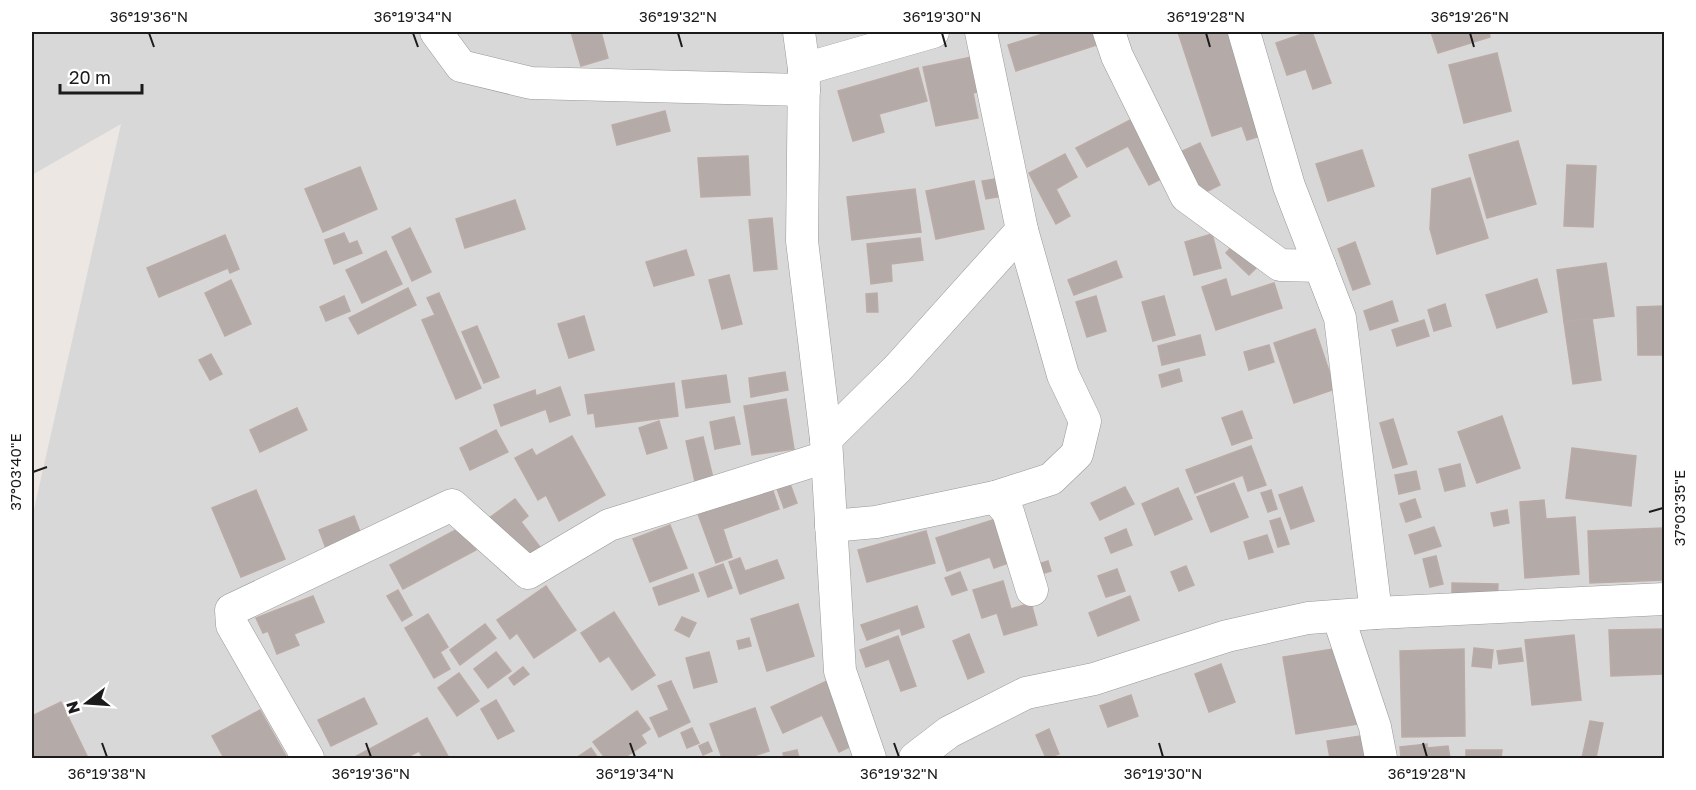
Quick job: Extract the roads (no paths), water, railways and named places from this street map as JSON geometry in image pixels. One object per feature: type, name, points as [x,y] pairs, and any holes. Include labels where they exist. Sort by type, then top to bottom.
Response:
[{"type":"street","points":[[436,32],[461,66],[531,83],[804,79],[933,32]]},
{"type":"street","points":[[799,32],[804,79],[802,240],[826,448],[840,671],[870,759]]},
{"type":"street","points":[[831,526],[876,522],[995,497],[1051,479],[1077,454],[1085,421],[1063,375],[1022,230],[981,32]]},
{"type":"street","points":[[1109,32],[1117,56],[1186,196],[1280,265],[1320,266]]},
{"type":"street","points":[[1244,32],[1289,186],[1340,318],[1376,613]]},
{"type":"street","points":[[308,759],[232,625],[231,610],[452,505],[528,573],[609,525],[826,448],[1022,230]]},
{"type":"street","points":[[995,497],[1008,512],[1032,590]]},
{"type":"street","points":[[915,759],[949,732],[1026,693],[1094,679],[1227,636],[1308,618],[1665,599]]},
{"type":"street","points":[[1338,616],[1375,727],[1381,759]]}]
